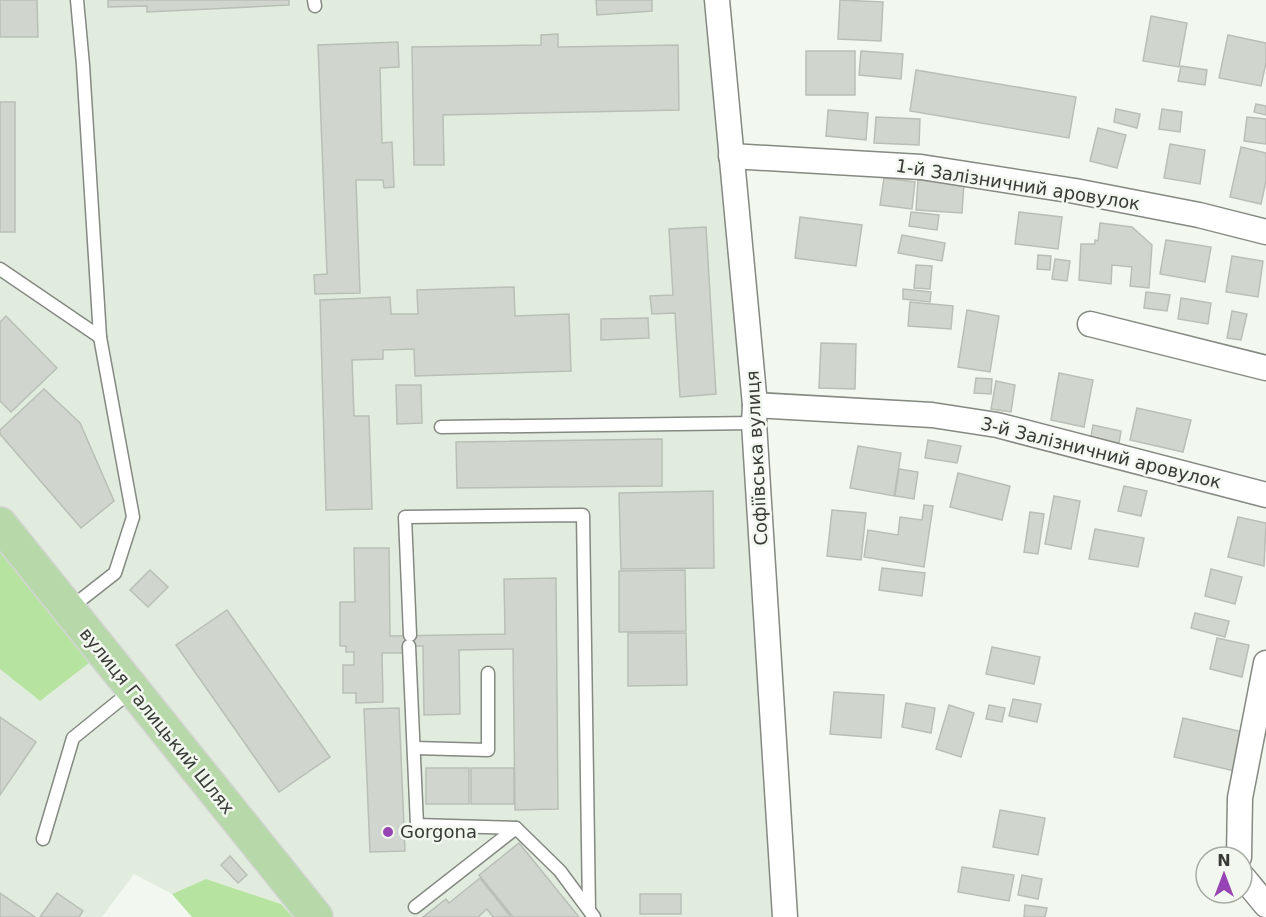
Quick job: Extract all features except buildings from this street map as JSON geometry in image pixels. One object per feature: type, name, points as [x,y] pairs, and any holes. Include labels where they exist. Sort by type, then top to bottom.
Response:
[{"type":"highway","name":"вулиця Галицький Шлях","points":[[0,524],[316,917]]},
{"type":"street","name":"Софіївська вулиця","points":[[717,0],[754,414],[785,917]]},
{"type":"street","name":"1-й Залізничний аровулок","points":[[731,156],[921,167],[1075,191],[1199,215],[1266,232]]},
{"type":"street","points":[[1090,324],[1266,368]]},
{"type":"street","name":"3-й Залізничний аровулок","points":[[754,414],[932,416],[997,424],[1266,495]]},
{"type":"street","points":[[1239,845],[1240,798],[1261,710],[1266,663]]},
{"type":"street","points":[[1254,890],[1266,905]]},
{"type":"lane","points":[[68,610],[115,573],[133,517],[100,337],[77,0]]},
{"type":"lane","points":[[0,269],[100,337]]},
{"type":"lane","points":[[441,428],[754,414]]},
{"type":"lane","points":[[583,515],[591,913],[560,871],[516,828],[417,825],[405,517],[583,515]]},
{"type":"lane","points":[[414,748],[488,750],[488,673]]},
{"type":"lane","points":[[44,839],[73,738],[132,690]]},
{"type":"lane","points":[[415,907],[516,828]]},
{"type":"shaded area","points":[[0,0],[721,0],[788,917],[293,917],[281,904],[206,879],[172,894],[134,874],[102,917],[0,917],[0,669],[40,701],[0,546]]},
{"type":"green space","points":[[0,546],[89,663],[40,701],[0,669]]},
{"type":"green space","points":[[206,879],[281,904],[293,917],[192,917],[172,894]]},
{"type":"place","name":"Gorgona","points":[[388,832]]}]
